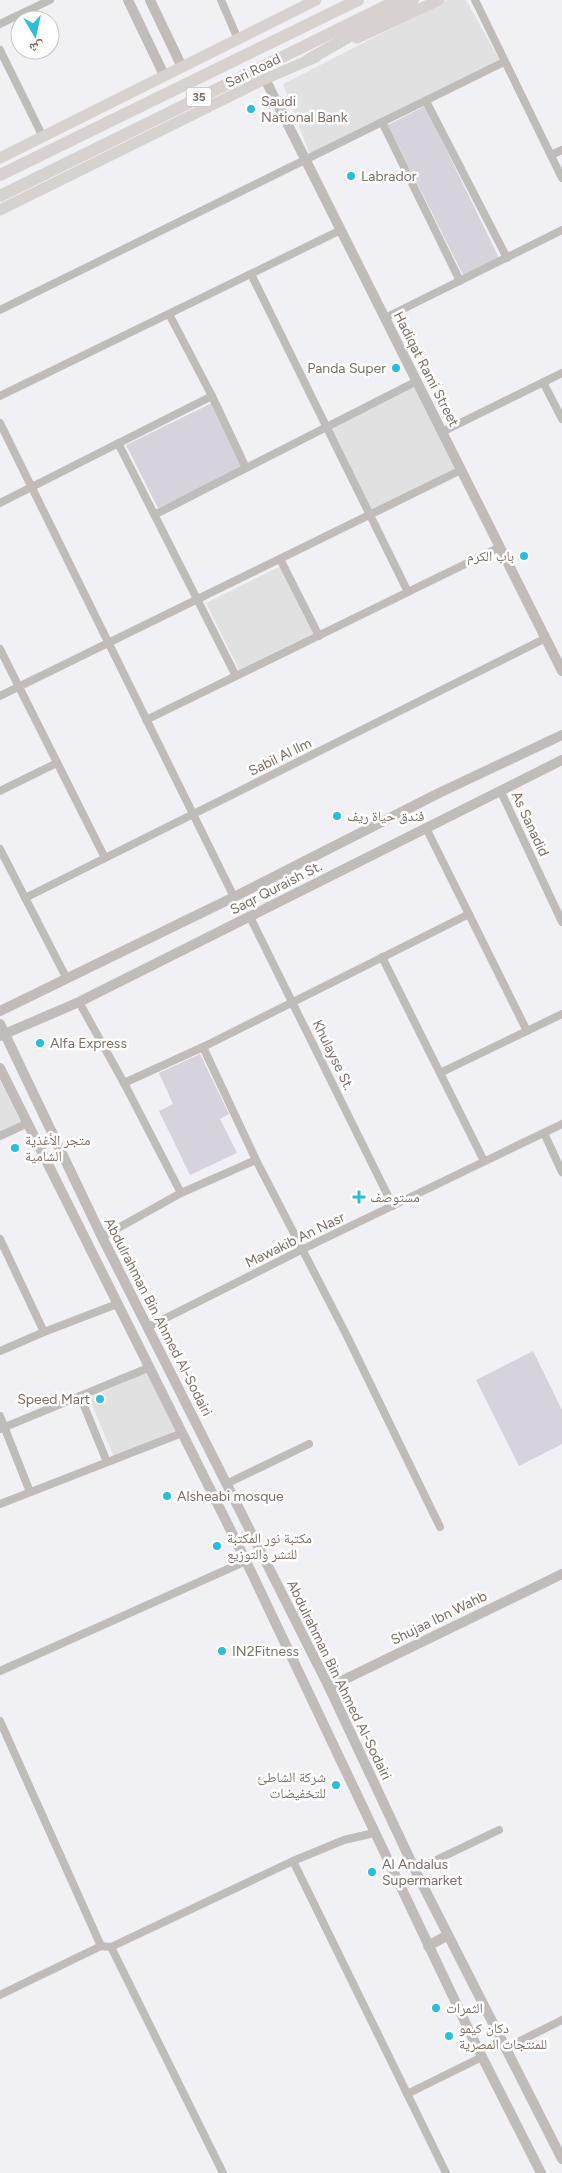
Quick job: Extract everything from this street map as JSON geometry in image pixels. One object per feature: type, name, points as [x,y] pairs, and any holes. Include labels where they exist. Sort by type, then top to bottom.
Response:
[{"type":"main road","name":"Sari Road","points":[[0,175],[358,0]]},
{"type":"main road","name":"Sari Road","points":[[0,196],[398,0]]},
{"type":"main road","points":[[308,60],[413,0]]},
{"type":"main road","points":[[0,210],[265,79],[438,0]]},
{"type":"main road","points":[[0,158],[309,1]]},
{"type":"street","points":[[0,24],[50,0]]},
{"type":"street","points":[[128,0],[164,75]]},
{"type":"street","points":[[150,0],[182,67]]},
{"type":"street","points":[[221,0],[237,38]]},
{"type":"street","points":[[475,0],[562,178]]},
{"type":"street","points":[[155,56],[169,57],[173,49]]},
{"type":"street","points":[[0,50],[43,137]]},
{"type":"street","points":[[0,310],[504,62]]},
{"type":"street","points":[[261,67],[265,79]]},
{"type":"street","name":"Hadiqat Rami Street","points":[[265,79],[562,670]]},
{"type":"street","points":[[426,101],[506,258]]},
{"type":"street","points":[[382,122],[460,281]]},
{"type":"street","points":[[551,155],[562,150]]},
{"type":"street","points":[[0,396],[340,230]]},
{"type":"street","points":[[385,318],[562,230]]},
{"type":"street","points":[[251,274],[408,592]]},
{"type":"street","points":[[169,314],[212,396],[246,468]]},
{"type":"street","points":[[442,432],[562,373]]},
{"type":"street","points":[[156,514],[417,381]]},
{"type":"street","points":[[543,382],[562,419]]},
{"type":"street","points":[[0,503],[212,396]]},
{"type":"street","points":[[0,423],[234,897]]},
{"type":"street","points":[[118,443],[156,514],[236,676]]},
{"type":"street","points":[[0,696],[461,470]]},
{"type":"street","points":[[146,720],[500,547]]},
{"type":"street","points":[[280,559],[319,636]]},
{"type":"street","name":"Sabil Al llm","points":[[25,898],[546,638]]},
{"type":"street","points":[[0,650],[105,858]]},
{"type":"street","name":"Saqr Quraish St.","points":[[0,1011],[234,897],[439,792],[562,735]]},
{"type":"street","name":"Saqr Quraish St.","points":[[2,1035],[79,1002],[562,760]]},
{"type":"street","points":[[0,791],[57,763]]},
{"type":"street","name":"As Sanadid","points":[[501,792],[562,922]]},
{"type":"street","points":[[426,828],[527,1031]]},
{"type":"street","points":[[0,849],[67,979]]},
{"type":"street","points":[[124,1083],[203,1047],[469,914]]},
{"type":"street","name":"Khulayse St.","points":[[250,917],[393,1206]]},
{"type":"street","points":[[382,957],[484,1161]]},
{"type":"street","points":[[79,1002],[124,1083],[180,1193]]},
{"type":"street","points":[[440,1073],[562,1014]]},
{"type":"street","name":"Abdulrahman Bin Ahmed Al-Sodairi","points":[[0,1024],[2,1035],[328,1687],[415,1870],[562,2158]]},
{"type":"street","points":[[203,1047],[256,1160],[304,1249],[440,1527]]},
{"type":"street","points":[[0,1068],[148,1368],[246,1561],[428,1946],[541,2173]]},
{"type":"street","points":[[0,1136],[28,1123]]},
{"type":"street","name":"Mawakib An Nasr","points":[[148,1328],[304,1249],[562,1124]]},
{"type":"street","points":[[544,1133],[562,1172]]},
{"type":"street","points":[[102,1236],[180,1193],[256,1160]]},
{"type":"street","points":[[0,1238],[44,1332]]},
{"type":"street","points":[[0,1351],[117,1304]]},
{"type":"street","points":[[2,1428],[148,1368]]},
{"type":"street","points":[[80,1396],[107,1462]]},
{"type":"street","points":[[0,1416],[2,1428],[30,1492]]},
{"type":"street","points":[[0,1504],[182,1433]]},
{"type":"street","points":[[226,1484],[309,1444]]},
{"type":"street","points":[[0,1672],[246,1561]]},
{"type":"street","name":"Shujaa Ibn Wahb","points":[[328,1687],[562,1574]]},
{"type":"street","points":[[0,1721],[101,1946]]},
{"type":"street","points":[[415,1870],[499,1830]]},
{"type":"street","points":[[0,1995],[101,1946],[111,1947],[293,1861],[344,1840],[374,1833]]},
{"type":"street","points":[[293,1861],[446,2173]]},
{"type":"street","points":[[428,1946],[448,1935]]},
{"type":"street","points":[[111,1947],[223,2173]]},
{"type":"street","points":[[506,2048],[562,2020]]},
{"type":"street","points":[[407,2094],[482,2057]]},
{"type":"shaded area","points":[[447,0],[466,0],[500,61],[310,155],[283,84]]},
{"type":"shaded area","points":[[425,106],[499,258],[463,275],[388,125]]},
{"type":"shaded area","points":[[415,385],[456,469],[370,512],[331,429]]},
{"type":"shaded area","points":[[212,403],[243,467],[158,508],[126,445]]},
{"type":"shaded area","points":[[281,566],[314,633],[239,670],[206,603]]},
{"type":"shaded area","points":[[200,1054],[229,1114],[220,1119],[237,1153],[190,1175],[159,1111],[173,1104],[159,1073]]},
{"type":"shaded area","points":[[0,1081],[21,1122],[0,1132]]},
{"type":"shaded area","points":[[533,1351],[562,1410],[562,1444],[519,1466],[476,1380]]},
{"type":"shaded area","points":[[148,1372],[177,1430],[114,1457],[89,1398]]},
{"type":"place","name":"Saudi National Bank","points":[[251,109]]},
{"type":"place","name":"Labrador","points":[[351,176]]},
{"type":"place","name":"Panda Super","points":[[396,368]]},
{"type":"place","name":"باب الكرم","points":[[524,556]]},
{"type":"place","name":"فندق حياة ريف","points":[[337,816]]},
{"type":"place","name":"Alfa Express","points":[[40,1043]]},
{"type":"place","name":"متجر الأغذية الشامية","points":[[15,1148]]},
{"type":"place","name":"مستوصف","points":[[359,1197]]},
{"type":"place","name":"Speed Mart","points":[[100,1399]]},
{"type":"place","name":"Alsheabi mosque","points":[[167,1496]]},
{"type":"place","name":"مكتبة نور المكتبة للنشر والتوزيع","points":[[217,1546]]},
{"type":"place","name":"IN2Fitness","points":[[222,1651]]},
{"type":"place","name":"شركة الشاطئ للتخفيضات","points":[[336,1785]]},
{"type":"place","name":"Al Andalus Supermarket","points":[[372,1872]]},
{"type":"place","name":"الثمرات","points":[[436,2008]]},
{"type":"place","name":"دكان كيمو للمنتجات المصرية","points":[[449,2036]]}]
